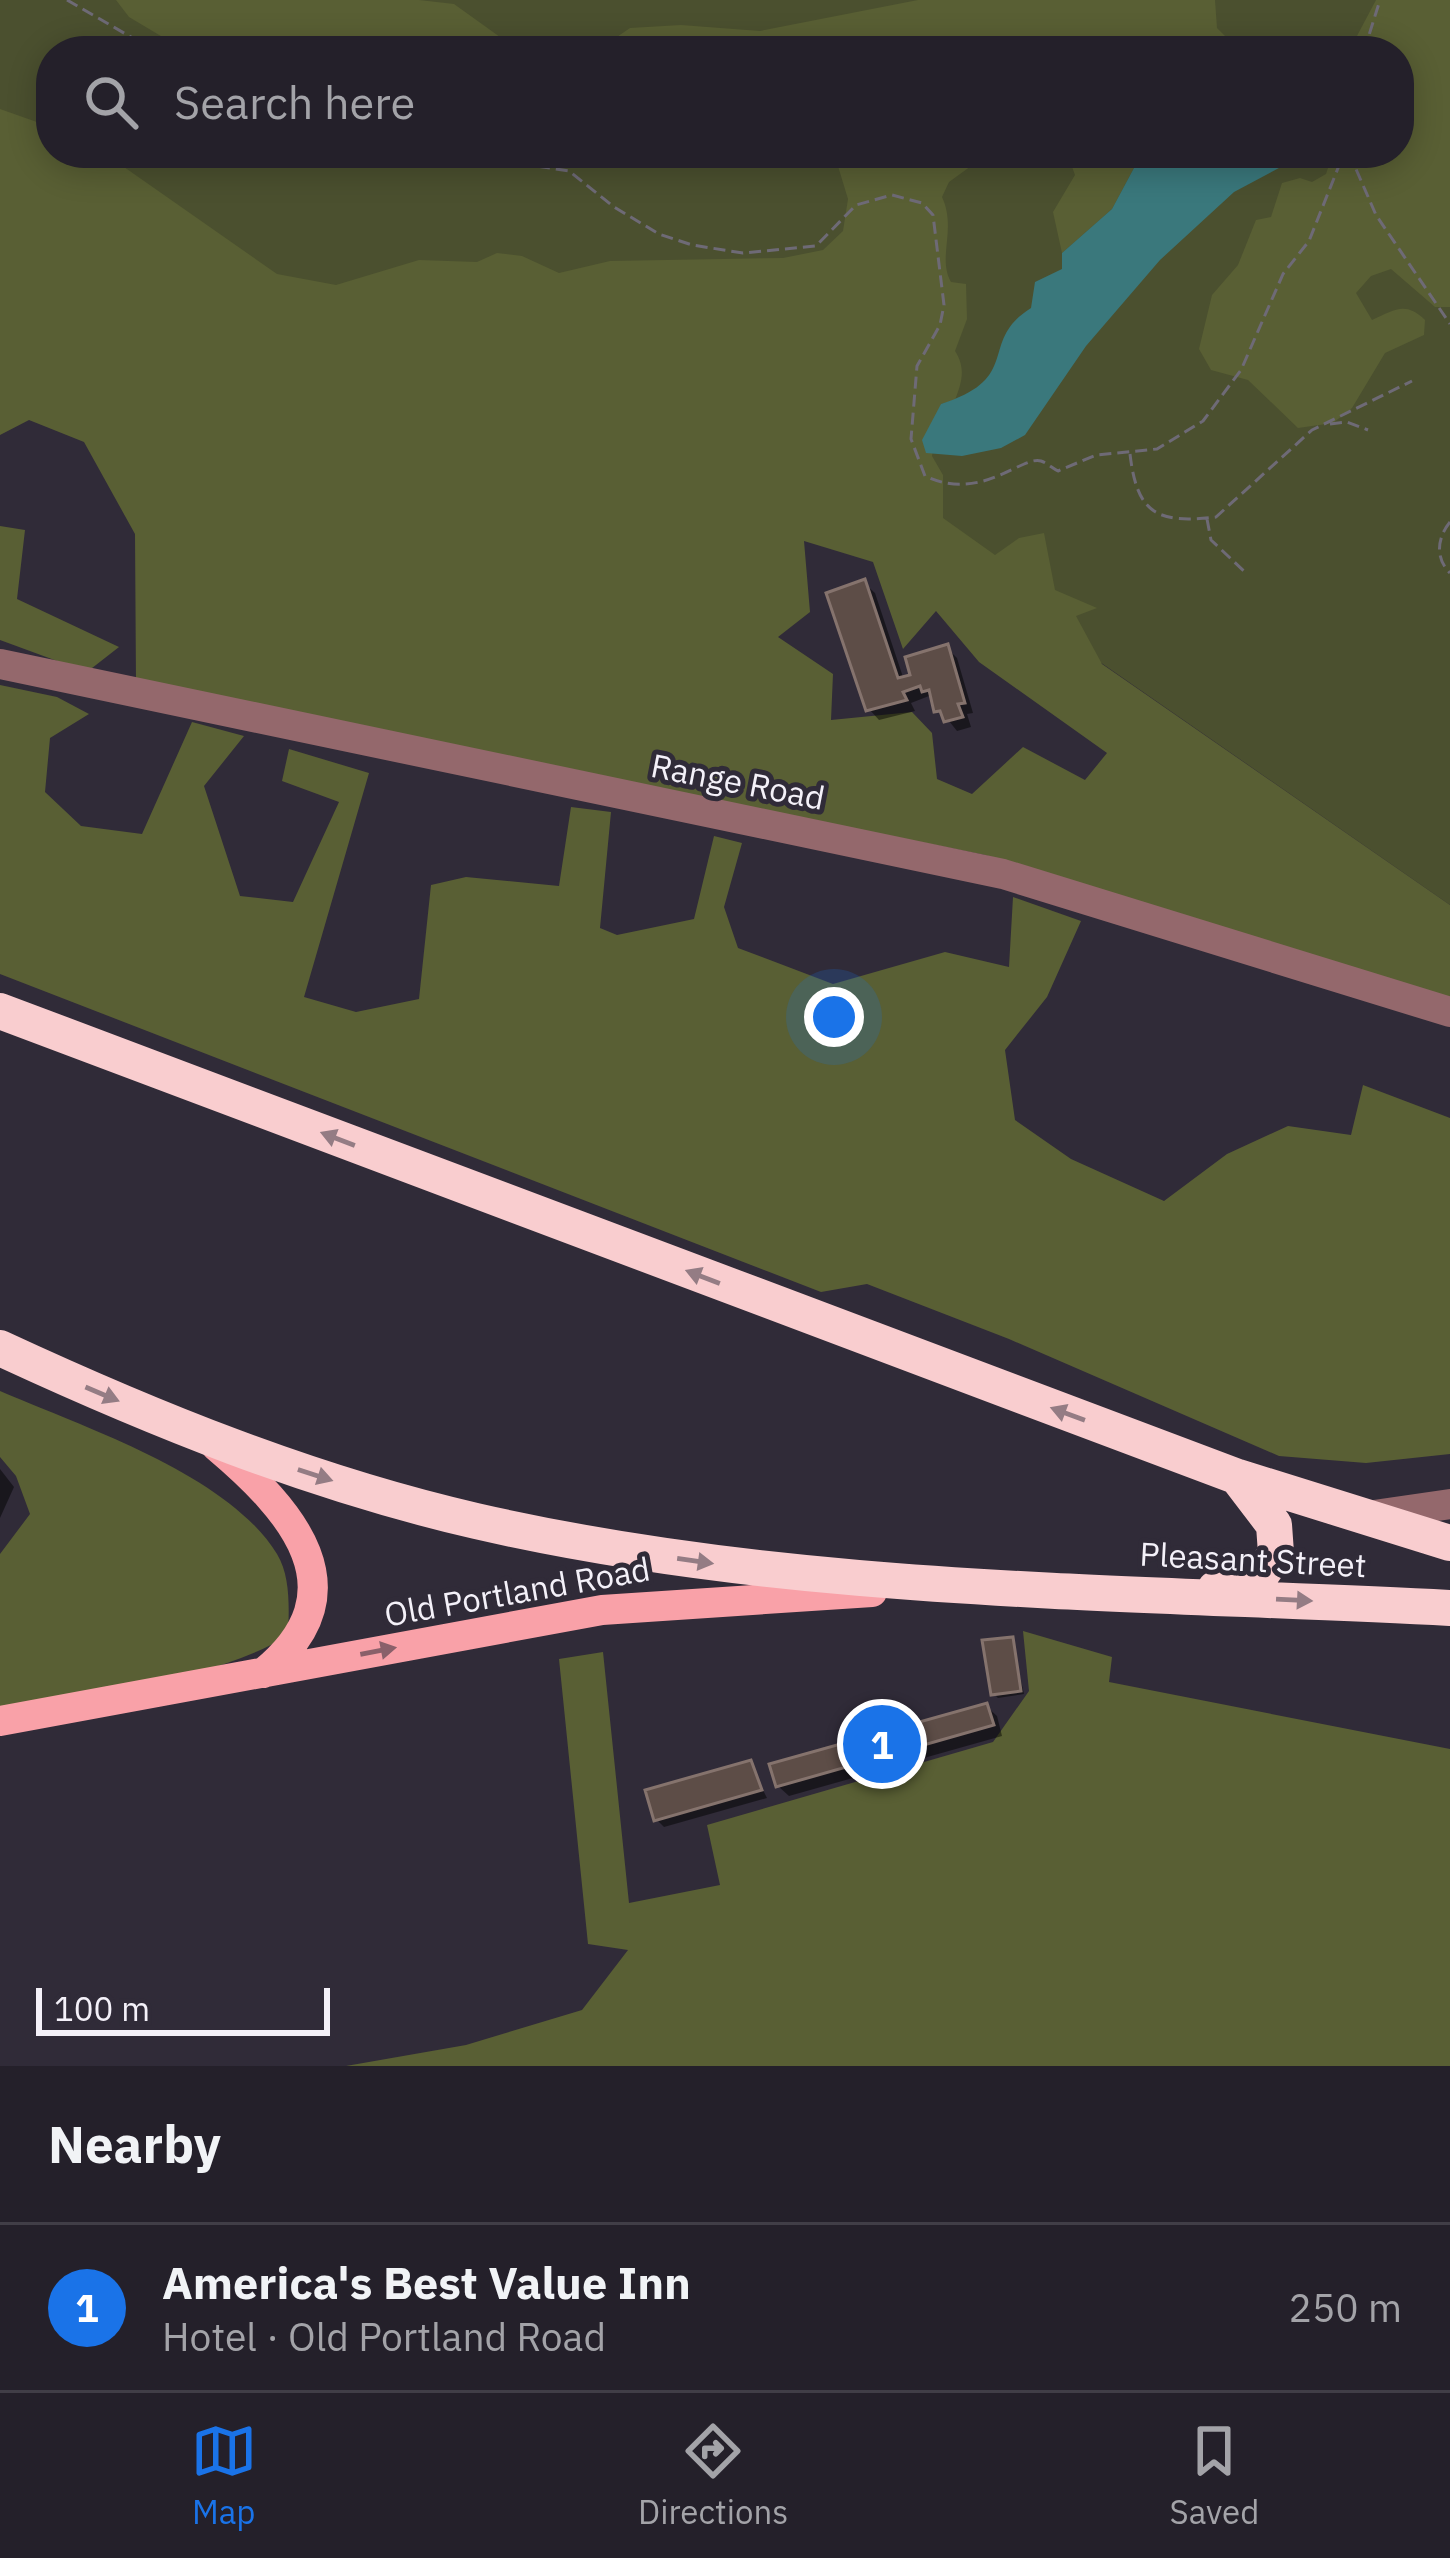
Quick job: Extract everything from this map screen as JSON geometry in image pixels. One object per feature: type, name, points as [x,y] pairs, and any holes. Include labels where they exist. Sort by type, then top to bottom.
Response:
[{"type":"highway","points":[[0,1011],[1238,1477],[1450,1543]]},
{"type":"highway","name":"Pleasant Street","points":[[0,1348],[205,1437],[373,1494],[576,1542],[800,1574],[1450,1608]]},
{"type":"highway","points":[[1188,1594],[1250,1580],[1276,1553],[1274,1525],[1238,1477]]},
{"type":"main road","points":[[205,1437],[277,1499],[308,1554],[309,1617],[291,1651],[263,1673]]},
{"type":"main road","name":"Old Portland Road","points":[[0,1721],[672,1601],[1052,1588]]},
{"type":"street","name":"Range Road","points":[[0,664],[1003,874],[1450,1012]]},
{"type":"street","points":[[1360,1517],[1450,1504]]},
{"type":"path","points":[[67,0],[129,36]]},
{"type":"path","points":[[1369,36],[1380,0]]},
{"type":"path","points":[[549,168],[569,171],[659,234],[728,253],[816,247],[856,206],[892,195],[922,203],[933,214],[944,305],[914,381],[911,450],[918,469],[936,482],[967,485],[987,482],[1031,462],[1058,471],[1096,455],[1157,448],[1203,421],[1241,370],[1283,274],[1309,241],[1340,168]]},
{"type":"path","points":[[1353,168],[1376,215],[1450,324]]},
{"type":"path","points":[[1130,452],[1141,502],[1157,514],[1207,518],[1233,505],[1293,444],[1412,381]]},
{"type":"path","points":[[1327,424],[1347,422],[1368,430]]},
{"type":"path","points":[[1207,518],[1211,540],[1246,573]]},
{"type":"path","points":[[1450,522],[1439,541],[1439,556],[1450,573]]},
{"type":"shaded area","points":[[0,0],[1450,0],[1450,905],[783,442],[0,234]]},
{"type":"shaded area","points":[[116,0],[419,0],[454,4],[499,36],[161,36],[129,17]]},
{"type":"shaded area","points":[[918,0],[1215,0],[1217,28],[1225,36],[618,36],[630,28],[681,25],[760,31]]},
{"type":"shaded area","points":[[1376,0],[1450,0],[1450,307],[1435,307],[1391,269],[1371,276],[1356,293],[1372,320],[1400,309],[1412,311],[1425,320],[1424,335],[1385,353],[1352,408],[1333,423],[1298,428],[1248,380],[1211,370],[1199,349],[1212,295],[1238,265],[1256,220],[1271,217],[1282,183],[1300,178],[1312,182],[1328,168],[1414,168],[1414,36],[1357,36]]},
{"type":"shaded area","points":[[0,109],[36,122],[36,168],[125,168],[277,274],[336,285],[419,260],[477,262],[497,253],[522,256],[559,273],[610,261],[783,258],[823,250],[843,231],[848,199],[839,168],[968,168],[949,182],[942,197],[948,220],[947,272],[951,282],[966,284],[967,319],[955,351],[962,369],[960,387],[955,400],[941,404],[932,456],[943,475],[943,518],[995,555],[1019,538],[1044,533],[1055,590],[1097,608],[1076,616],[1102,664],[1450,905],[1450,1004],[985,855],[136,685],[135,534],[84,442],[29,420],[0,435]],"holes":[[[804,541],[873,562],[903,649],[936,611],[979,662],[1107,753],[1085,780],[1023,747],[972,794],[937,779],[932,733],[912,712],[831,720],[833,674],[778,637],[810,612]]]},
{"type":"shaded area","points":[[1072,168],[1134,168],[1112,209],[1062,253],[1053,212],[1075,175]]},
{"type":"shaded area","points":[[1134,168],[1279,168],[1234,192],[1160,260],[1086,346],[1025,435],[1001,448],[962,456],[926,453],[922,440],[941,404],[982,383],[992,371],[1006,334],[1031,308],[1035,282],[1062,269],[1062,253],[1112,209]]},
{"type":"shaded area","points":[[0,526],[25,530],[17,599],[119,647],[87,672],[0,640]]},
{"type":"shaded area","points":[[0,685],[57,697],[89,714],[50,738],[45,792],[81,826],[142,834],[192,722],[244,736],[204,786],[240,896],[293,902],[339,802],[282,781],[289,749],[369,773],[304,997],[356,1012],[419,999],[431,885],[466,877],[559,886],[571,807],[611,812],[600,928],[617,935],[694,919],[714,836],[742,843],[724,907],[738,948],[833,984],[945,952],[1009,967],[1013,897],[1081,921],[1047,997],[1005,1050],[1015,1120],[1071,1159],[1164,1201],[1227,1154],[1288,1126],[1351,1135],[1363,1085],[1450,1118],[1450,1454],[1366,1463],[1279,1456],[1009,1339],[867,1284],[821,1292],[0,974]]},
{"type":"shaded area","points":[[0,1391],[151,1456],[225,1500],[254,1526],[282,1563],[288,1636],[185,1675],[0,1709],[0,1554],[30,1514],[16,1476],[0,1457]]},
{"type":"shaded area","points":[[1023,1631],[1112,1657],[1109,1682],[1450,1749],[1450,2066],[346,2066],[466,2045],[582,2010],[628,1950],[588,1944],[559,1659],[603,1652],[629,1903],[720,1885],[707,1825],[993,1742],[1029,1691]]},
{"type":"building","points":[[865,579],[898,678],[910,675],[905,657],[948,644],[965,703],[958,704],[963,717],[944,722],[940,711],[934,712],[929,690],[922,692],[920,686],[903,692],[907,700],[866,711],[826,593]]},
{"type":"building","points":[[1013,1637],[1021,1691],[991,1695],[982,1640]]},
{"type":"building","points":[[987,1703],[994,1725],[776,1787],[769,1764]]},
{"type":"building","points":[[751,1760],[762,1790],[654,1821],[645,1790]]},
{"type":"place","name":"America's Best Value Inn","points":[[882,1744]]}]
